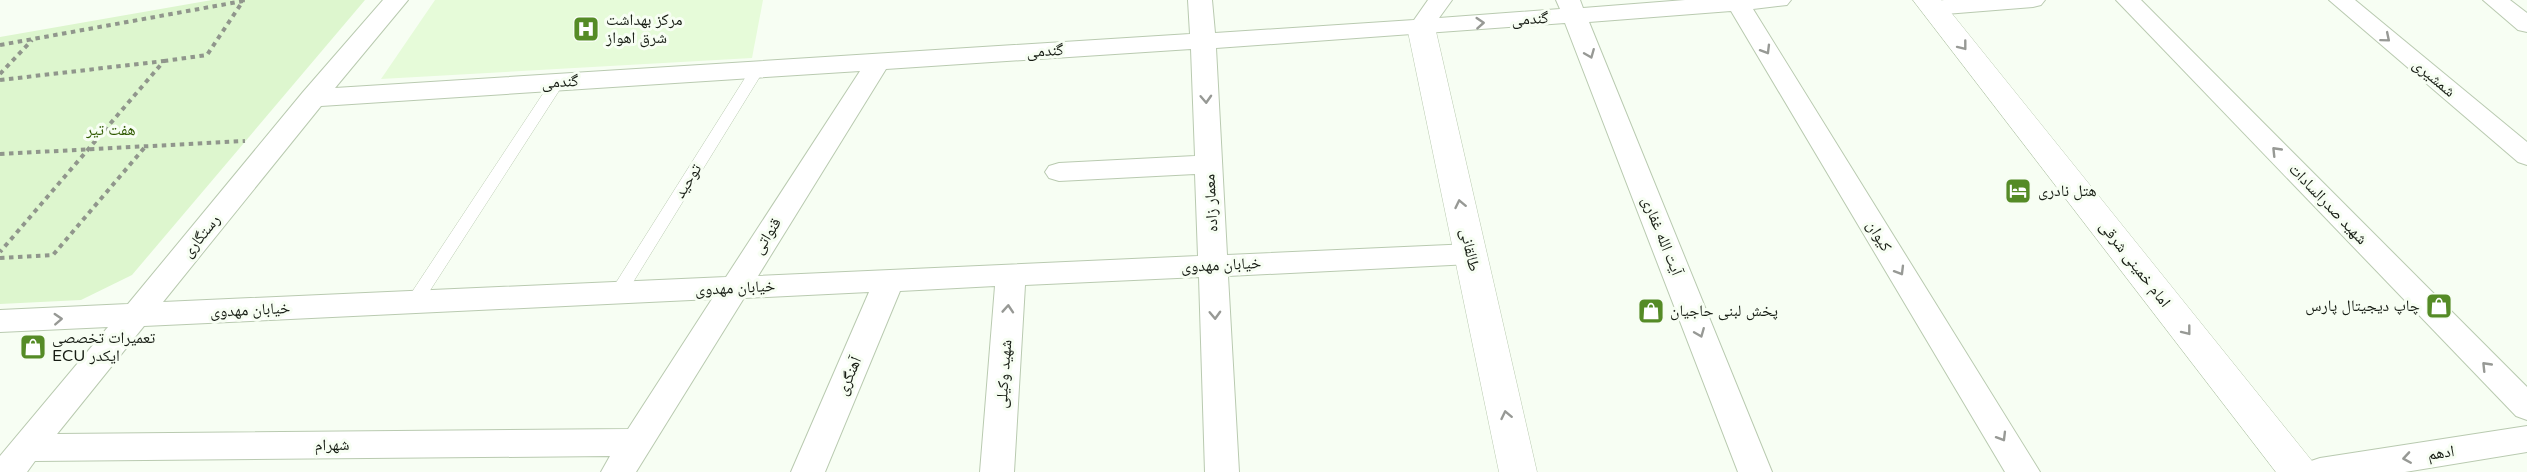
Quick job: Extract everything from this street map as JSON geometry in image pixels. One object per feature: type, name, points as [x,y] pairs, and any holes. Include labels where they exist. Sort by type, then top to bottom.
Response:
[{"type":"main road","name":"امام خمینی شرقی","points":[[1930,4],[2298,472]]},
{"type":"main road","name":"طالقانی","points":[[1421,27],[1518,472]]},
{"type":"street","name":"رستگاری","points":[[17,460],[138,315],[312,98],[396,0]]},
{"type":"street","name":"معمار زاده","points":[[1200,0],[1222,472]]},
{"type":"street","points":[[1421,27],[1440,0]]},
{"type":"street","name":"گندمی","points":[[312,98],[1421,27],[1571,8],[1779,0]]},
{"type":"street","points":[[1930,4],[2033,0]]},
{"type":"street","name":"شهید صدرالسادات","points":[[2128,0],[2527,407]]},
{"type":"street","name":"شمشیری","points":[[2341,0],[2527,156]]},
{"type":"street","points":[[2494,0],[2527,25]]},
{"type":"street","name":"کیوان","points":[[1737,2],[2023,472]]},
{"type":"street","name":"آیت الله غفاری","points":[[1571,8],[1755,472]]},
{"type":"street","name":"قنواتی","points":[[618,472],[878,62]]},
{"type":"street","points":[[1059,172],[1209,164]]},
{"type":"street","name":"خیابان مهدوی","points":[[0,321],[1471,254]]},
{"type":"street","name":"شهید وکیلی","points":[[997,472],[1011,275]]},
{"type":"street","name":"آهنگری","points":[[808,472],[890,280]]},
{"type":"street","name":"ادهم","points":[[2320,472],[2527,439]]},
{"type":"street","name":"شهرام","points":[[17,460],[638,442]]},
{"type":"lane","name":"توحید","points":[[618,293],[758,70]]},
{"type":"lane","points":[[414,302],[556,82]]},
{"type":"path","points":[[0,45],[243,1],[207,55],[0,80]]},
{"type":"path","points":[[0,74],[32,39]]},
{"type":"path","points":[[0,252],[164,61]]},
{"type":"path","points":[[0,154],[279,139]]},
{"type":"path","points":[[0,258],[52,255],[145,146]]},
{"type":"shaded area","name":"مرکز بهداشت شرق اهواز","points":[[435,0],[763,0],[752,58],[381,79]]},
{"type":"green space","name":"هفت تیر","points":[[212,0],[365,0],[132,275],[81,300],[0,304],[0,37]]},
{"type":"place","name":"مرکز بهداشت شرق اهواز","points":[[586,29]]},
{"type":"place","name":"هتل نادری","points":[[2018,191]]},
{"type":"place","name":"چاپ دیجیتال پارس","points":[[2439,306]]},
{"type":"place","name":"پخش لبنی حاجیان","points":[[1651,311]]},
{"type":"place","name":"تعمیرات تخصصی ECU ایکدر","points":[[33,347]]}]
